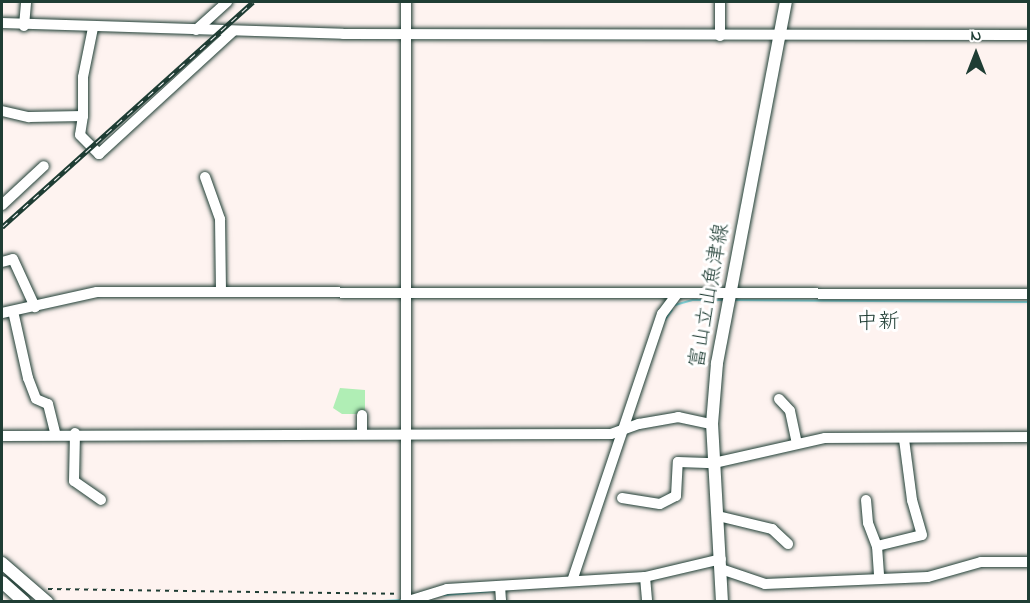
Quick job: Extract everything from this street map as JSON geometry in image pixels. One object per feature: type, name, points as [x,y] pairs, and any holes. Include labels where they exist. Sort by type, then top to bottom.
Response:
[{"type":"main road","name":"富山立山魚津線","points":[[722,602],[712,424],[717,363],[786,2]]},
{"type":"main road","points":[[2,563],[43,598]]},
{"type":"main road","points":[[2,582],[24,602]]},
{"type":"street","points":[[24,26],[26,2]]},
{"type":"street","points":[[195,30],[227,2]]},
{"type":"street","points":[[406,2],[407,292],[403,434],[405,599],[447,589],[645,577],[721,564],[765,584],[928,577],[981,562],[1029,562]]},
{"type":"street","points":[[720,2],[720,36]]},
{"type":"street","points":[[2,23],[24,26],[232,31],[720,36],[1029,35]]},
{"type":"street","points":[[93,28],[83,77],[83,116],[80,135],[99,154],[232,31]]},
{"type":"street","points":[[2,111],[29,117],[83,116]]},
{"type":"street","points":[[2,205],[44,166]]},
{"type":"street","points":[[206,177],[220,219],[220,292]]},
{"type":"street","points":[[2,262],[13,259],[35,307]]},
{"type":"street","points":[[55,433],[48,405],[36,399],[7,312],[97,292],[1029,294]]},
{"type":"street","points":[[572,581],[662,314],[678,293]]},
{"type":"street","points":[[779,399],[790,411],[798,442]]},
{"type":"street","points":[[362,415],[362,432]]},
{"type":"street","points":[[2,436],[55,433],[611,434],[678,417],[712,424]]},
{"type":"street","points":[[75,433],[74,481],[101,500]]},
{"type":"street","points":[[622,498],[660,504],[676,496],[678,462],[714,463],[798,442],[825,438],[1029,437]]},
{"type":"street","points":[[878,546],[922,535],[912,500],[904,439]]},
{"type":"street","points":[[866,500],[868,524],[878,546],[879,578]]},
{"type":"street","points":[[718,516],[772,529],[788,544]]},
{"type":"street","points":[[645,577],[647,602]]},
{"type":"street","points":[[500,586],[501,602]]},
{"type":"path","points":[[43,598],[48,589],[405,599]]},
{"type":"green space","points":[[340,388],[365,390],[365,414],[342,414],[333,408]]},
{"type":"waterway","points":[[675,305],[693,300],[726,300]]},
{"type":"waterway","points":[[734,300],[1028,302]]},
{"type":"waterway","points":[[665,320],[672,310]]},
{"type":"waterway","points":[[444,595],[493,591]]},
{"type":"waterway","points":[[362,602],[403,600]]},
{"type":"railway","points":[[2,227],[253,2]]},
{"type":"district","name":"中新","points":[[878,324]]}]
